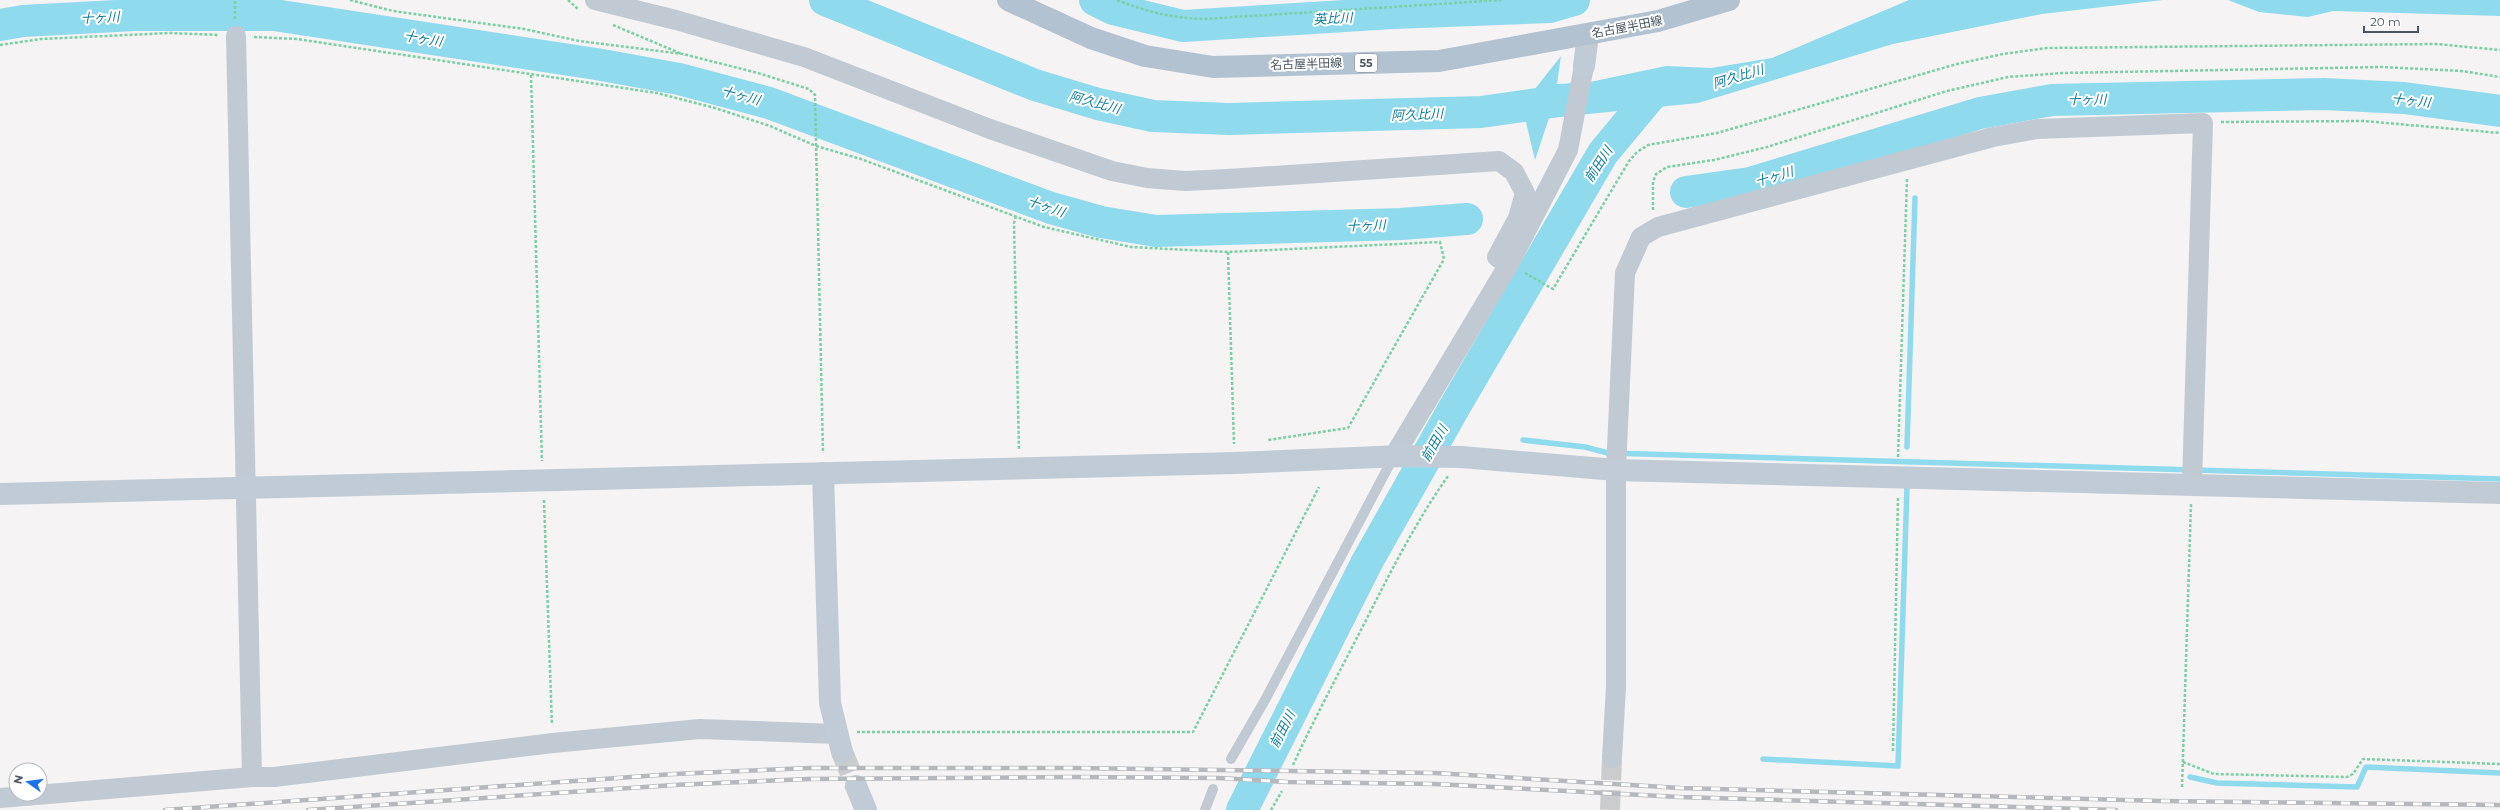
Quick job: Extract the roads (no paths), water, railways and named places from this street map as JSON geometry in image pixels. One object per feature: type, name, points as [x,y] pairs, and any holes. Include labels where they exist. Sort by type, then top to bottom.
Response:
[{"type":"main road","name":"名古屋半田線","points":[[1008,0],[1091,38],[1145,56],[1213,67],[1439,61],[1658,21],[1730,0]]},
{"type":"street","points":[[590,6],[676,20],[804,57],[1062,156],[1112,171],[1148,178],[1185,181],[1227,179],[1499,161],[1514,172],[1525,193],[1518,218],[1497,257],[1509,264]]},
{"type":"street","points":[[235,30],[252,777]]},
{"type":"street","points":[[1398,456],[1509,264],[1568,150],[1584,66],[1588,35]]},
{"type":"street","points":[[1612,758],[1616,686],[1616,470],[1625,272],[1640,237],[1653,230],[1993,137],[2037,129],[2203,123],[2192,484]]},
{"type":"street","points":[[0,494],[1235,463],[1398,456],[1456,457],[1616,470],[1897,476],[2500,493]]},
{"type":"street","points":[[0,798],[252,777],[274,777],[553,743],[700,729],[839,743],[830,703],[827,657],[823,473]]},
{"type":"street","points":[[856,786],[866,810]]},
{"type":"lane","points":[[1231,759],[1265,700],[1398,456]]},
{"type":"lane","points":[[1205,810],[1213,789]]},
{"type":"water","points":[[1909,0],[2163,0],[2042,14],[1893,44],[1698,103],[1549,118],[1535,160],[1526,122],[1531,94],[1561,56],[1557,84],[1585,83],[1666,66],[1711,68],[1772,58]]},
{"type":"water","points":[[2228,0],[2500,0],[2500,16],[2333,11],[2308,17],[2259,12]]},
{"type":"waterway","name":"阿久比川","points":[[825,0],[1035,85],[1098,104],[1153,116],[1229,119],[1481,112],[1573,99]]},
{"type":"waterway","name":"英比川","points":[[1095,0],[1113,9],[1183,26],[1393,13],[1550,7],[1574,0]]},
{"type":"waterway","name":"十ヶ川","points":[[0,25],[23,21],[135,15],[274,15],[596,64],[679,79],[769,103],[1051,208],[1101,222],[1156,231],[1401,224],[1467,219]]},
{"type":"waterway","name":"前田川","points":[[1242,810],[1367,562],[1454,408],[1603,153],[1653,93]]},
{"type":"waterway","name":"十ヶ川","points":[[1686,192],[1750,183],[1980,113],[2052,100],[2324,94],[2404,98],[2500,111]]},
{"type":"waterway","points":[[1907,447],[1915,198]]},
{"type":"waterway","points":[[1523,440],[1585,447],[1608,453],[2500,479]]},
{"type":"waterway","points":[[1763,759],[1898,766],[1907,487]]},
{"type":"waterway","points":[[2190,777],[2217,783],[2357,787],[2366,767],[2500,773]]},
{"type":"tunnel","points":[[842,752],[856,786]]},
{"type":"tunnel","points":[[1610,810],[1612,758]]},
{"type":"railway","points":[[165,810],[674,774],[809,768],[1076,768],[1435,773],[1680,788],[2162,801],[2500,805]]},
{"type":"railway","points":[[308,810],[674,785],[809,779],[1075,777],[1218,778],[1288,782],[1435,784],[1679,797],[2116,810]]}]
